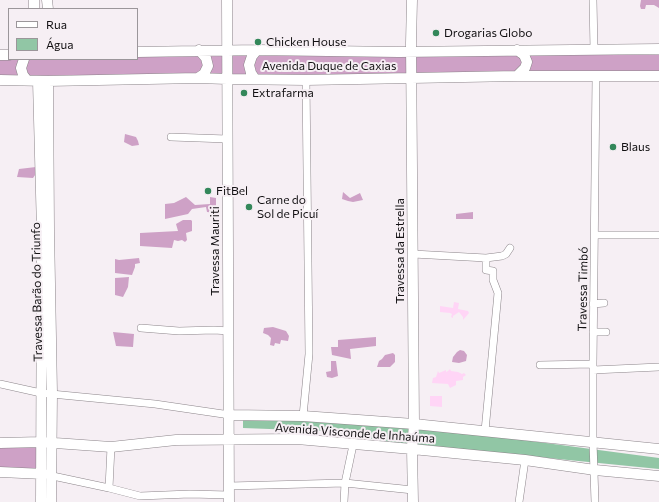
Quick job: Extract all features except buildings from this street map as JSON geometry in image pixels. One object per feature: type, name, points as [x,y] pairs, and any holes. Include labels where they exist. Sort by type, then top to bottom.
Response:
[{"type":"street","name":"Travessa Mauriti","points":[[227,0],[230,417],[229,494]]},
{"type":"street","name":"Travessa da Estrella","points":[[412,0],[413,502]]},
{"type":"street","points":[[593,0],[594,50]]},
{"type":"street","name":"Avenida Duque de Caxias","points":[[138,52],[199,50],[411,51],[659,49]]},
{"type":"street","points":[[198,78],[204,74],[208,66],[206,58],[199,50]]},
{"type":"street","points":[[255,79],[251,73],[249,65],[252,56],[257,50]]},
{"type":"street","points":[[517,50],[524,55],[527,62],[525,68],[517,76]]},
{"type":"street","points":[[24,60],[20,68],[27,80]]},
{"type":"street","name":"Avenida Duque de Caxias","points":[[0,80],[43,81],[198,78],[306,80],[517,76],[659,76]]},
{"type":"street","name":"Travessa Timbó","points":[[596,77],[593,304],[593,442],[596,502]]},
{"type":"street","points":[[303,416],[309,354],[306,80]]},
{"type":"street","name":"Travessa Barão do Triunfo","points":[[43,81],[50,147],[51,184],[41,393],[41,442],[45,474],[51,502]]},
{"type":"street","name":"Travessa Barão do Triunfo","points":[[41,502],[51,443],[52,393],[43,81]]},
{"type":"street","points":[[171,137],[227,139]]},
{"type":"street","points":[[594,235],[659,236]]},
{"type":"street","points":[[413,254],[486,258],[502,256],[506,254],[510,248]]},
{"type":"street","points":[[485,432],[498,293],[493,280],[493,271],[486,270],[486,258]]},
{"type":"street","points":[[593,304],[604,303]]},
{"type":"street","points":[[141,328],[179,331],[229,331]]},
{"type":"street","points":[[593,332],[606,332]]},
{"type":"street","points":[[540,365],[659,367]]},
{"type":"street","points":[[0,384],[41,393],[155,404],[230,417]]},
{"type":"street","name":"Avenida Visconde de Inhaúma","points":[[230,417],[303,416],[414,424],[659,449]]},
{"type":"street","name":"Avenida Visconde de Inhaúma","points":[[0,443],[41,442],[111,447],[230,435],[297,439],[353,445],[412,448],[659,476]]},
{"type":"street","points":[[344,502],[345,483],[353,445]]},
{"type":"street","points":[[109,488],[111,447]]},
{"type":"street","points":[[519,502],[525,460]]},
{"type":"street","points":[[0,472],[45,474],[140,496],[229,494],[345,483],[413,490]]},
{"type":"shaded area","points":[[641,0],[659,0],[659,8],[654,5],[646,5],[645,9],[641,9]]},
{"type":"shaded area","points":[[414,54],[659,55],[659,73],[0,76],[0,60],[138,60],[138,57]]},
{"type":"shaded area","points":[[125,134],[136,137],[139,145],[132,146],[124,142]]},
{"type":"shaded area","points":[[36,167],[38,171],[33,178],[17,177],[19,169]]},
{"type":"shaded area","points":[[343,192],[350,198],[360,193],[363,200],[353,202],[342,199]]},
{"type":"shaded area","points":[[186,197],[195,205],[210,204],[210,197],[216,198],[216,213],[207,212],[206,207],[192,209],[188,214],[165,219],[165,204],[174,203]]},
{"type":"shaded area","points":[[473,212],[473,219],[456,219],[456,214]]},
{"type":"shaded area","points":[[183,220],[192,221],[192,231],[186,233],[187,240],[185,242],[182,240],[174,240],[172,248],[140,246],[140,233],[178,231],[176,224]]},
{"type":"shaded area","points":[[139,258],[140,263],[135,264],[132,275],[115,273],[115,259]]},
{"type":"shaded area","points":[[129,277],[128,287],[123,297],[115,295],[115,278]]},
{"type":"shaded area","points":[[454,302],[459,303],[458,309],[468,311],[469,313],[463,320],[463,317],[459,312],[453,316],[453,318],[451,317],[452,314],[450,313],[440,312],[440,306],[453,308]]},
{"type":"shaded area","points":[[273,327],[286,331],[289,336],[288,341],[281,340],[280,344],[275,343],[274,346],[270,345],[271,338],[263,333],[264,328]]},
{"type":"shaded area","points":[[113,332],[134,334],[133,347],[116,346]]},
{"type":"shaded area","points":[[376,337],[376,346],[350,349],[351,359],[332,355],[331,347],[338,347],[338,340]]},
{"type":"shaded area","points":[[460,350],[464,351],[467,355],[466,361],[459,363],[452,362],[453,357]]},
{"type":"shaded area","points":[[393,353],[395,355],[395,362],[390,367],[377,367],[379,361],[385,355]]},
{"type":"shaded area","points":[[331,361],[336,361],[338,376],[332,378],[327,377],[326,372],[331,371]]},
{"type":"shaded area","points":[[450,369],[451,371],[462,374],[464,373],[466,375],[463,377],[463,380],[456,381],[456,385],[450,388],[448,384],[432,383],[433,378],[436,377],[438,371],[439,373],[446,370],[446,372]]},
{"type":"shaded area","points":[[430,396],[442,396],[442,407],[430,406]]},
{"type":"shaded area","points":[[0,447],[38,447],[39,471],[0,470]]},
{"type":"water","points":[[243,418],[322,420],[508,438],[659,458],[659,469],[397,443],[323,431],[243,428]]},
{"type":"place","name":"Drogarias Globo","points":[[436,33]]},
{"type":"place","name":"Chicken House","points":[[258,42]]},
{"type":"place","name":"Extrafarma","points":[[244,93]]},
{"type":"place","name":"Blaus","points":[[613,147]]},
{"type":"place","name":"FitBel","points":[[208,191]]},
{"type":"place","name":"Carne do Sol de Picuí","points":[[249,207]]}]
